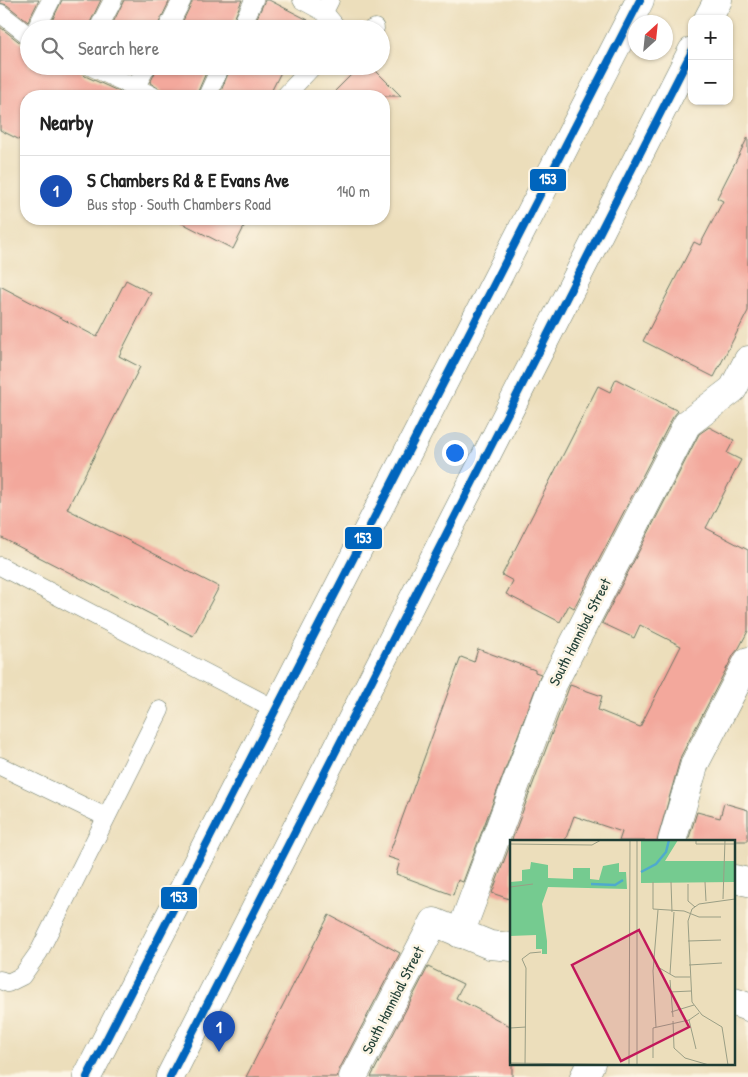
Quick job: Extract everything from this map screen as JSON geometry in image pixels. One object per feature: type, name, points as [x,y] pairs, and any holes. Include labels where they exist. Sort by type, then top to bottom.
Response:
[{"type":"main road","points":[[87,1077],[640,0]]},
{"type":"main road","points":[[710,15],[718,0]]},
{"type":"main road","points":[[170,1077],[688,59]]},
{"type":"main road","name":"South Hannibal Street","points":[[460,934],[553,684],[687,424],[740,394],[748,360]]},
{"type":"main road","points":[[672,840],[695,762],[745,675]]},
{"type":"main road","name":"South Hannibal Street","points":[[353,1077],[434,922],[490,945],[510,947]]},
{"type":"main road","points":[[736,1003],[748,1007]]},
{"type":"main road","points":[[584,1077],[590,1064]]},
{"type":"lane","points":[[41,20],[51,0]]},
{"type":"lane","points":[[103,20],[113,0]]},
{"type":"lane","points":[[172,20],[182,0]]},
{"type":"lane","points":[[244,20],[254,0]]},
{"type":"lane","points":[[302,0],[327,6],[334,20]]},
{"type":"lane","points":[[0,14],[20,29]]},
{"type":"lane","points":[[108,75],[140,90]]},
{"type":"lane","points":[[135,88],[142,75]]},
{"type":"lane","points":[[209,90],[216,75]]},
{"type":"lane","points":[[291,90],[305,75]]},
{"type":"lane","points":[[0,566],[275,709]]},
{"type":"lane","points":[[0,980],[8,983],[22,976],[40,952],[160,710]]},
{"type":"lane","points":[[0,766],[106,817]]},
{"type":"building","points":[[0,0],[39,0],[29,20],[26,20],[7,5],[0,3]]},
{"type":"building","points":[[62,0],[101,0],[91,20],[52,20]]},
{"type":"building","points":[[124,0],[170,0],[160,20],[114,20]]},
{"type":"building","points":[[193,0],[242,0],[234,20],[183,20]]},
{"type":"building","points":[[265,0],[269,0],[308,20],[256,20]]},
{"type":"building","points":[[0,27],[20,42],[20,75],[84,75],[116,90],[20,90],[20,140],[0,130]]},
{"type":"building","points":[[154,75],[205,75],[199,90],[161,90],[150,83]]},
{"type":"building","points":[[227,75],[280,75],[272,90],[221,90]]},
{"type":"building","points":[[351,75],[380,75],[401,96],[390,96],[390,90],[336,90]]},
{"type":"building","points":[[748,137],[748,311],[714,377],[643,341],[694,242],[700,245],[723,201],[717,198]]},
{"type":"building","points":[[186,225],[245,225],[233,249]]},
{"type":"building","points":[[126,280],[151,293],[119,356],[140,367],[67,509],[219,587],[193,636],[0,537],[0,286],[97,337]]},
{"type":"building","points":[[616,379],[678,411],[673,417],[574,608],[569,605],[560,622],[506,594],[513,581],[502,575],[598,386],[610,392]]},
{"type":"building","points":[[709,427],[734,440],[727,453],[741,460],[706,528],[748,550],[748,631],[681,756],[657,840],[619,840],[622,832],[574,816],[565,840],[512,840],[570,685],[602,696],[598,710],[640,727],[681,646],[640,625],[634,638],[602,623],[699,434]]},
{"type":"building","points":[[478,649],[535,670],[535,672],[541,674],[463,882],[458,880],[453,895],[396,874],[400,861],[388,857],[461,657],[474,662]]},
{"type":"building","points":[[724,803],[748,810],[748,841],[688,840],[697,812],[720,818]]},
{"type":"building","points":[[510,845],[510,899],[492,893]]},
{"type":"building","points":[[329,915],[400,953],[337,1077],[246,1077]]},
{"type":"building","points":[[428,967],[463,984],[456,998],[510,1026],[512,1077],[371,1077]]},
{"type":"transit line","name":"153","points":[[87,1077],[640,0]]},
{"type":"transit line","name":"153","points":[[170,1077],[688,59]]},
{"type":"place","name":"S Chambers Rd & E Evans Ave","points":[[219,1052]]}]
